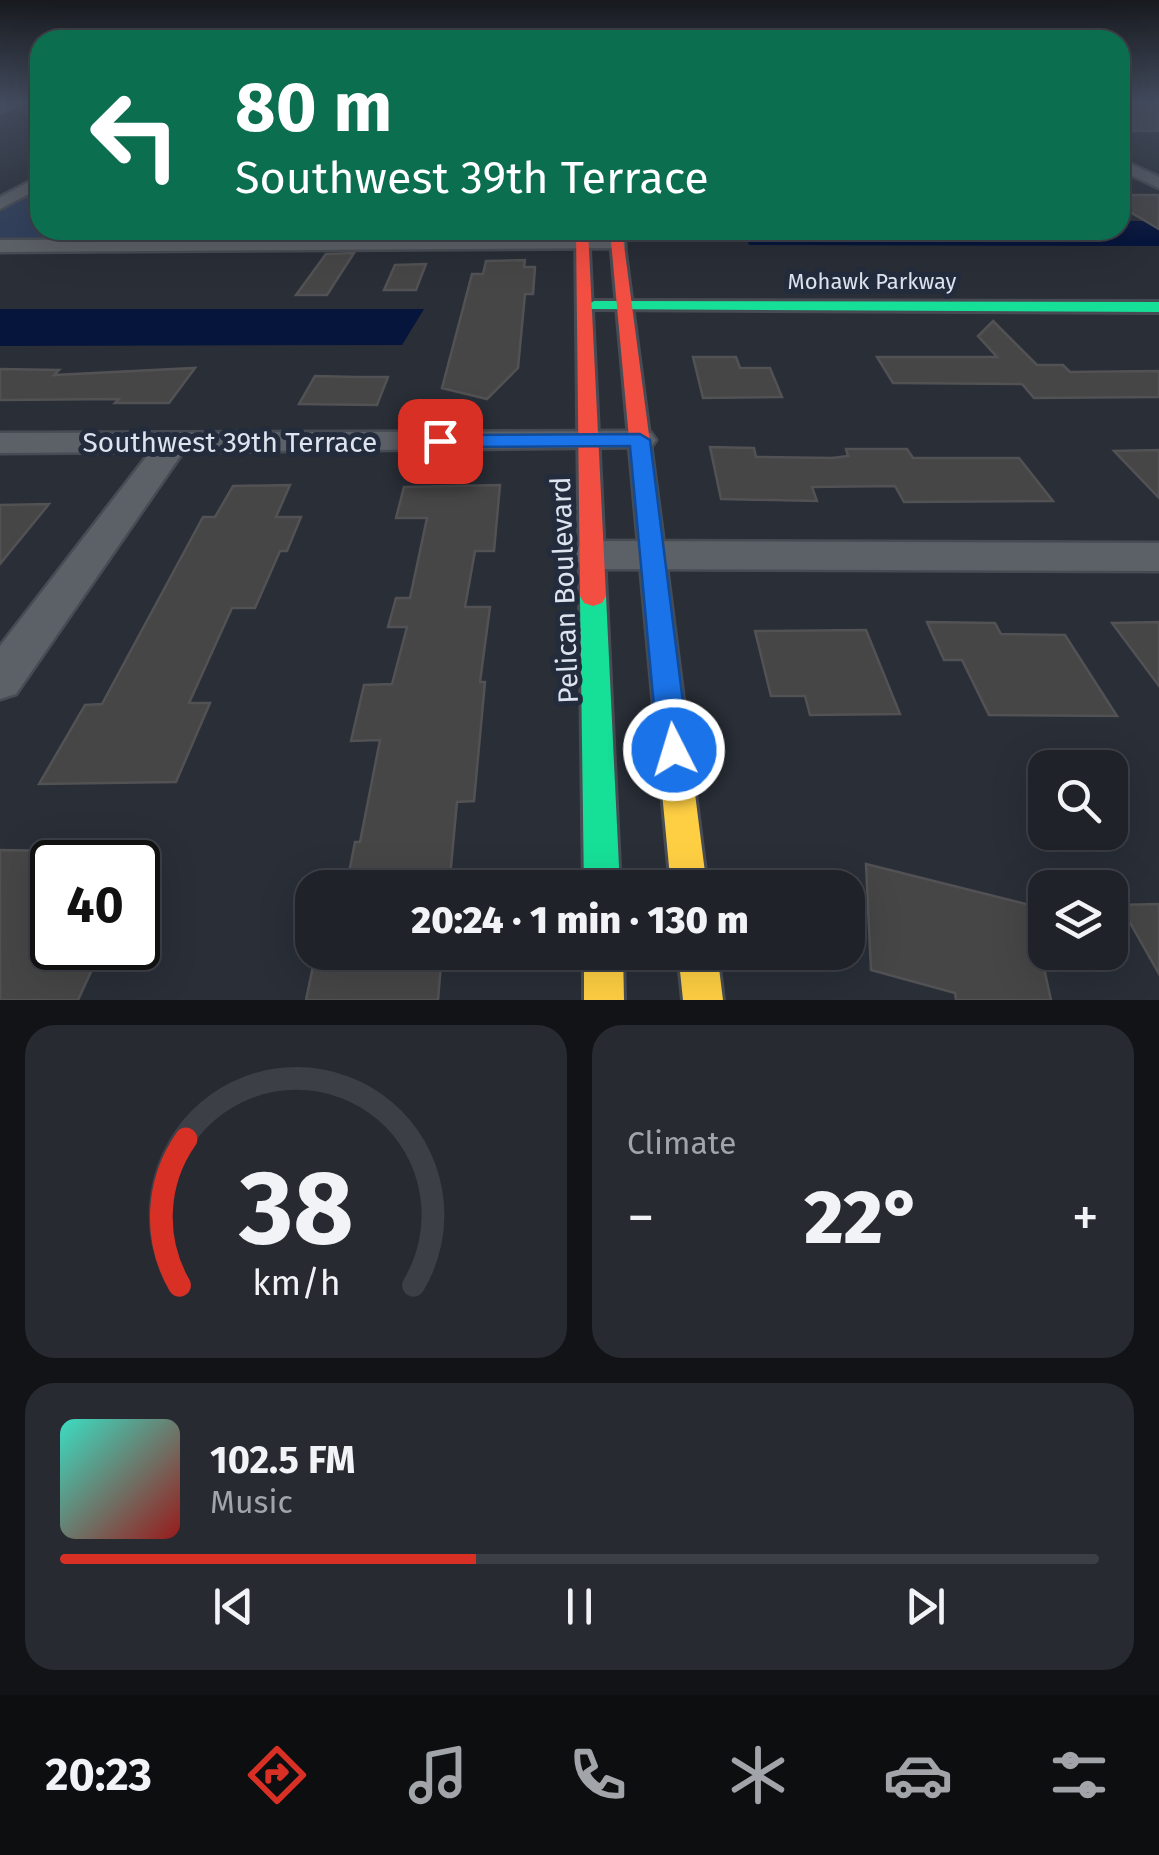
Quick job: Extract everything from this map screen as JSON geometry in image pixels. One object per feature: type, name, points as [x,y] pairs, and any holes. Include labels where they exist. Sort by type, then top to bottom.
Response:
[{"type":"street","points":[[1130,169],[1157,183]]},
{"type":"street","points":[[1130,182],[1157,183]]},
{"type":"street","points":[[0,204],[30,187]]},
{"type":"street","points":[[0,246],[388,240]]},
{"type":"street","name":"Pelican Boulevard","points":[[582,240],[602,870]]},
{"type":"street","points":[[617,240],[688,870]]},
{"type":"street","name":"Mohawk Parkway","points":[[585,315],[1159,306]]},
{"type":"street","name":"Mohawk Parkway","points":[[627,315],[1159,325]]},
{"type":"street","name":"Southwest 39th Terrace","points":[[0,443],[640,440]]},
{"type":"street","points":[[0,680],[172,444]]},
{"type":"street","points":[[593,555],[1159,558]]},
{"type":"street","points":[[603,970],[604,1000]]},
{"type":"street","points":[[699,970],[702,1000]]},
{"type":"shaded area","points":[[30,187],[30,240],[562,240],[562,244],[0,246],[0,204]]},
{"type":"shaded area","points":[[1130,221],[1159,221],[1159,246],[749,245],[747,240],[1130,240]]},
{"type":"shaded area","points":[[0,309],[424,309],[402,345],[0,346]]},
{"type":"building","points":[[1130,195],[1159,195],[1159,229],[1130,212]]},
{"type":"building","points":[[354,253],[327,295],[296,295],[326,254]]},
{"type":"building","points":[[525,260],[524,267],[535,267],[533,294],[525,294],[518,368],[487,399],[442,388],[472,274],[483,274],[486,261]]},
{"type":"building","points":[[426,264],[416,290],[384,290],[395,265]]},
{"type":"building","points":[[993,321],[1037,365],[1063,365],[1070,372],[1159,371],[1159,397],[1034,398],[1022,384],[893,383],[877,357],[997,357],[978,336]]},
{"type":"building","points":[[693,357],[736,357],[740,368],[770,368],[782,397],[703,398]]},
{"type":"building","points":[[195,368],[169,403],[115,403],[119,399],[0,400],[0,369],[59,370],[54,375]]},
{"type":"building","points":[[315,376],[388,377],[377,405],[299,404]]},
{"type":"building","points":[[710,447],[754,448],[756,457],[832,458],[848,456],[846,449],[907,449],[913,458],[1019,458],[1053,501],[904,502],[895,486],[812,487],[817,501],[721,499]]},
{"type":"building","points":[[1159,450],[1159,498],[1114,451]]},
{"type":"building","points":[[290,485],[276,517],[301,517],[287,551],[280,551],[255,608],[232,608],[189,703],[210,703],[176,782],[39,784],[85,705],[102,704],[203,517],[215,517],[233,486]]},
{"type":"building","points":[[500,485],[494,551],[475,551],[465,607],[490,607],[480,682],[485,682],[474,801],[457,802],[451,870],[350,870],[355,842],[360,842],[380,740],[351,741],[364,685],[392,684],[407,627],[388,627],[396,598],[410,598],[427,518],[396,518],[404,487]]},
{"type":"building","points":[[49,504],[0,564],[0,505]]},
{"type":"building","points":[[927,622],[995,623],[1001,634],[1065,635],[1117,716],[989,715],[962,660],[944,660]]},
{"type":"building","points":[[1159,622],[1159,686],[1112,623]]},
{"type":"building","points":[[866,630],[900,714],[810,715],[805,696],[771,696],[755,631]]},
{"type":"building","points":[[0,850],[30,851],[30,970],[92,970],[78,1000],[0,1000]]},
{"type":"building","points":[[866,864],[1028,904],[1028,970],[1044,970],[1051,1000],[956,1000],[955,993],[871,970]]},
{"type":"building","points":[[1159,904],[1159,974],[1128,919],[1128,905]]},
{"type":"building","points":[[312,970],[440,970],[438,1000],[306,1000]]},
{"type":"traffic: fast","points":[[594,306],[1159,307]]},
{"type":"traffic: fast","points":[[593,596],[601,870]]},
{"type":"traffic: slow","points":[[649,526],[687,870]]},
{"type":"traffic: slow","points":[[603,970],[604,1000]]},
{"type":"traffic: slow","points":[[699,970],[703,1000]]},
{"type":"traffic: jam","points":[[582,240],[593,596]]},
{"type":"traffic: jam","points":[[617,240],[649,526]]},
{"type":"route","points":[[440,441],[640,440],[674,750]]}]
